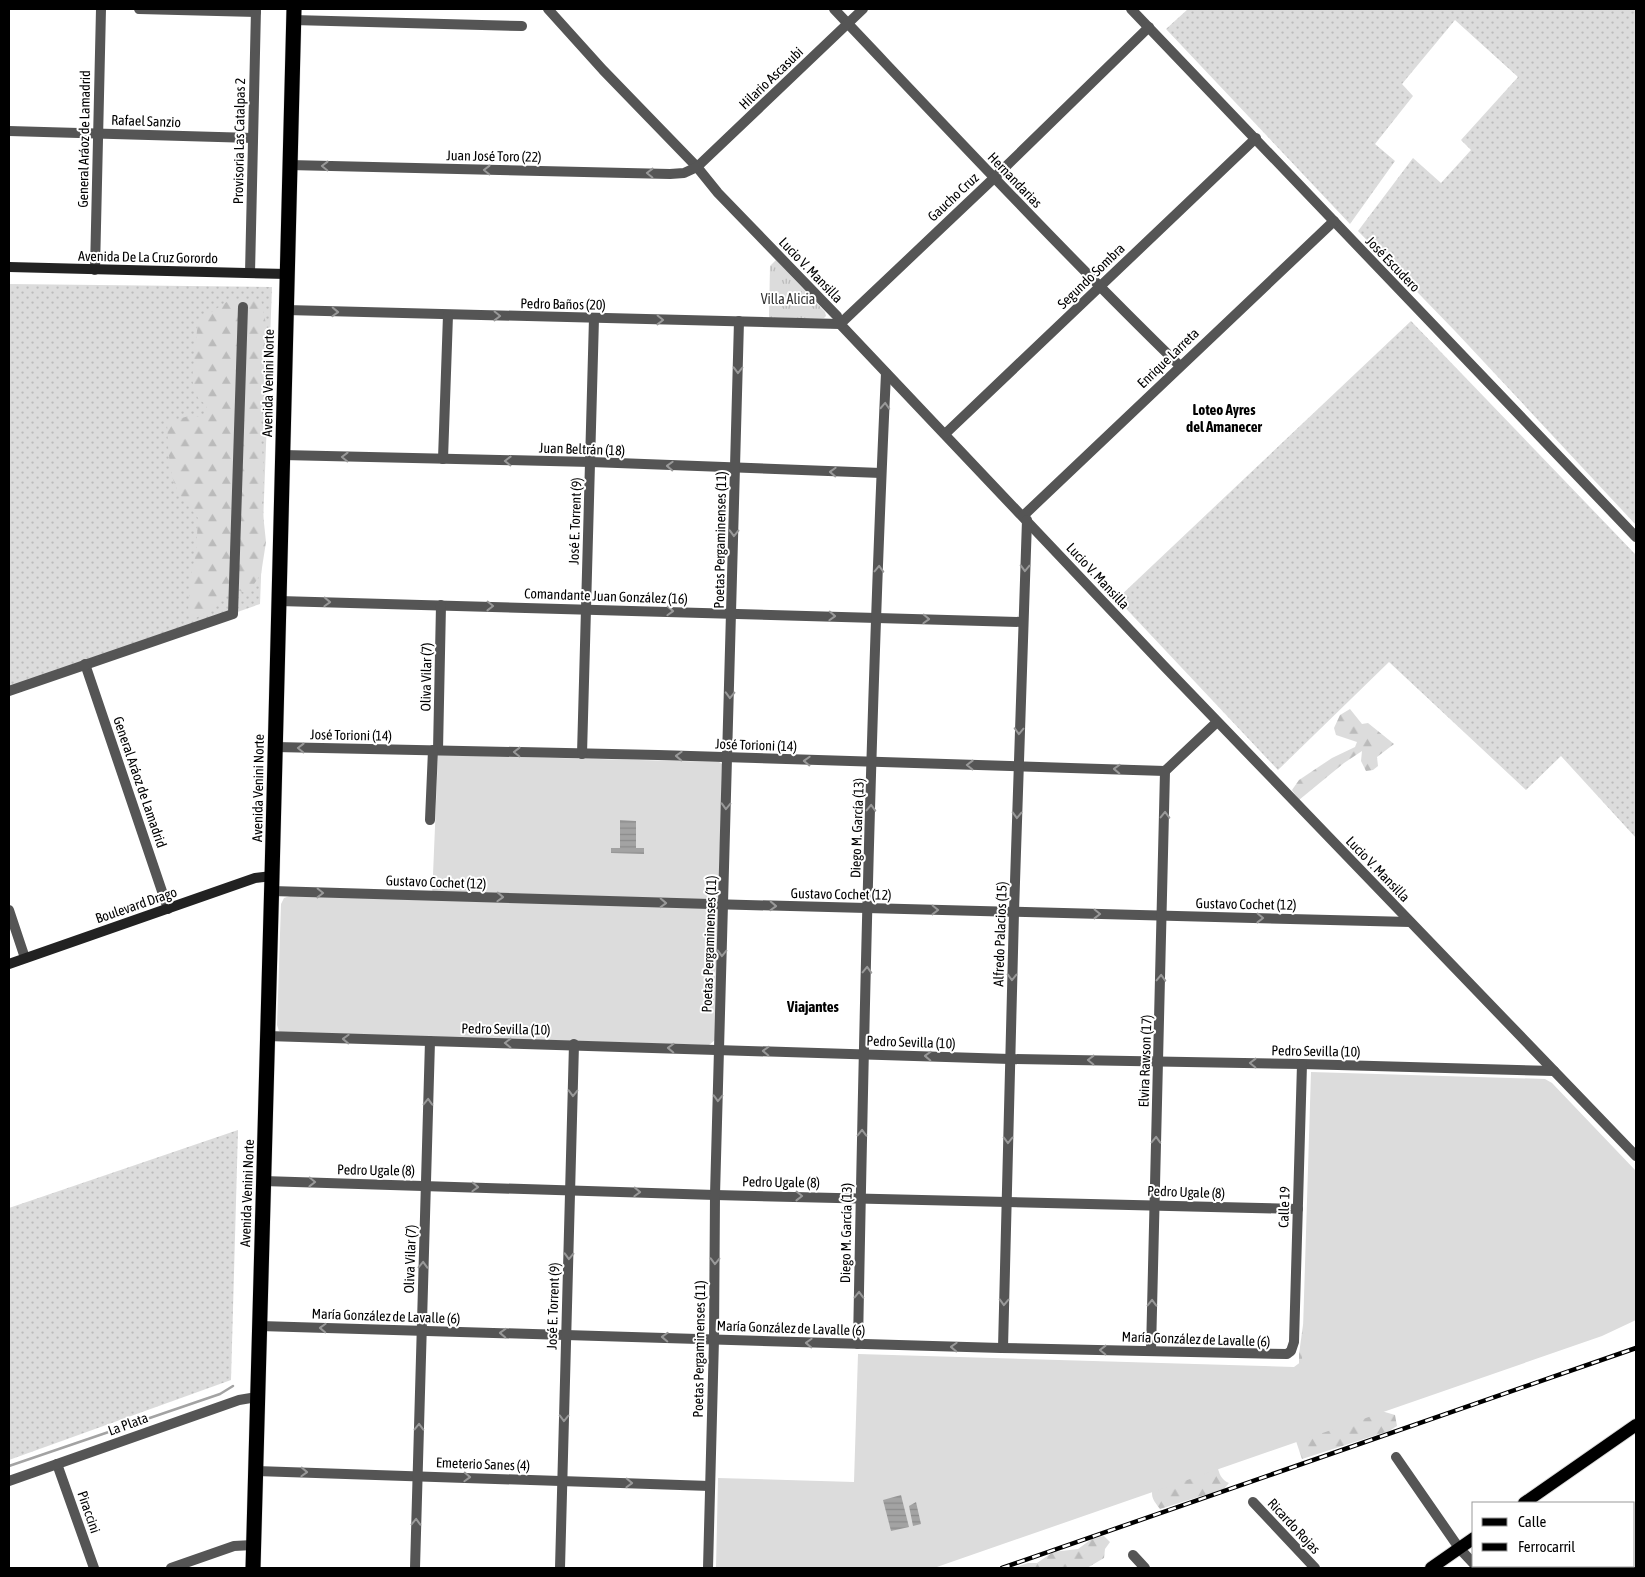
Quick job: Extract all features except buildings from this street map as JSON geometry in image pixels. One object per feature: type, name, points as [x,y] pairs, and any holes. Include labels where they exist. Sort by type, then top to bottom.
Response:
[{"type":"highway","name":"Avenida Venini Norte","points":[[253,1568],[294,15]]},
{"type":"main road","name":"Avenida De La Cruz Gorordo","points":[[9,267],[287,274]]},
{"type":"main road","name":"Boulevard Drago","points":[[9,964],[255,878],[272,884]]},
{"type":"main road","points":[[1526,1502],[1635,1429]]},
{"type":"main road","points":[[1431,1568],[1472,1539]]},
{"type":"street","name":"General Aráoz de Lamadrid","points":[[95,270],[101,9]]},
{"type":"street","points":[[139,9],[256,10]]},
{"type":"street","name":"Lucio V. Mansilla","points":[[549,9],[603,70],[698,168],[718,193],[837,316],[840,324],[886,374],[1217,722],[1636,1156]]},
{"type":"street","name":"Hernandarias","points":[[834,9],[994,178],[1180,366]]},
{"type":"street","name":"Hilario Ascasubi","points":[[698,168],[863,9]]},
{"type":"street","name":"José Escudero","points":[[1131,9],[1636,537]]},
{"type":"street","name":"Provisoria Las Catalpas 2","points":[[250,273],[256,10]]},
{"type":"street","points":[[294,15],[522,26]]},
{"type":"street","name":"Gaucho Cruz","points":[[840,324],[1149,28]]},
{"type":"street","name":"Rafael Sanzio","points":[[9,131],[253,138]]},
{"type":"street","name":"Segundo Sombra","points":[[945,434],[1256,138]]},
{"type":"street","name":"Juan José Toro (22)","points":[[290,165],[670,174],[684,173],[698,168]]},
{"type":"street","name":"Enrique Larreta","points":[[1025,518],[1180,366],[1334,222]]},
{"type":"street","points":[[9,691],[233,614],[243,307]]},
{"type":"street","name":"Pedro Baños (20)","points":[[286,310],[840,324]]},
{"type":"street","points":[[443,459],[448,315]]},
{"type":"street","name":"José E. Torrent (9)","points":[[582,754],[594,318]]},
{"type":"street","name":"Poetas Pergaminenses (11)","points":[[708,1568],[714,1339],[715,1195],[739,321]]},
{"type":"street","name":"Diego M. García (13)","points":[[858,1344],[872,763],[886,374]]},
{"type":"street","name":"Juan Beltrán (18)","points":[[282,455],[591,462],[881,473]]},
{"type":"street","name":"Alfredo Palacios (15)","points":[[1002,1348],[1025,518]]},
{"type":"street","name":"Comandante Juan González (16)","points":[[279,601],[1022,622]]},
{"type":"street","name":"Oliva Vilar (7)","points":[[430,820],[441,605]]},
{"type":"street","name":"General Aráoz de Lamadrid","points":[[85,664],[168,909]]},
{"type":"street","points":[[1166,770],[1217,722]]},
{"type":"street","name":"José Torioni (14)","points":[[275,748],[435,750],[1166,770]]},
{"type":"street","name":"Elvira Rawson (17)","points":[[1151,1351],[1166,770]]},
{"type":"street","name":"Gustavo Cochet (12)","points":[[272,884],[724,904],[1410,922]]},
{"type":"street","points":[[9,910],[25,958]]},
{"type":"street","name":"Pedro Sevilla (10)","points":[[268,1036],[1010,1059],[1554,1071]]},
{"type":"street","name":"Oliva Vilar (7)","points":[[415,1568],[430,1041]]},
{"type":"street","name":"José E. Torrent (9)","points":[[560,1568],[574,1044]]},
{"type":"street","name":"Calle 19","points":[[1291,1351],[1294,1342],[1302,1064]]},
{"type":"street","name":"Pedro Ugale (8)","points":[[263,1181],[1298,1210]]},
{"type":"street","name":"María González de Lavalle (6)","points":[[260,1326],[1282,1355],[1291,1351]]},
{"type":"street","name":"La Plata","points":[[9,1481],[239,1400],[257,1397]]},
{"type":"street","points":[[1396,1457],[1460,1548],[1472,1562]]},
{"type":"street","name":"Piraccini","points":[[57,1464],[94,1568]]},
{"type":"street","name":"Emeterio Sanes (4)","points":[[256,1471],[710,1486]]},
{"type":"street","name":"Ricardo Rojas","points":[[1253,1502],[1315,1568]]},
{"type":"street","points":[[171,1568],[234,1546],[253,1545]]},
{"type":"street","points":[[1133,1556],[1145,1568]]},
{"type":"green space","points":[[1188,9],[1636,9],[1636,525],[1455,331],[1358,231],[1413,158],[1441,183],[1471,150],[1461,140],[1518,77],[1455,20],[1402,84],[1413,96],[1375,144],[1395,161],[1350,224],[1166,29]]},
{"type":"green space","name":"Villa Alicia","points":[[776,260],[825,312],[826,316],[824,318],[769,318],[770,266]]},
{"type":"green space","points":[[9,284],[272,287],[260,604],[9,692]]},
{"type":"green space","points":[[261,300],[267,329],[268,359],[260,429],[264,469],[262,504],[266,542],[261,574],[247,594],[231,587],[217,606],[196,618],[188,615],[190,579],[196,553],[198,518],[185,502],[175,485],[171,470],[167,422],[189,416],[203,417],[207,406],[198,398],[192,380],[198,321],[228,301]]},
{"type":"green space","points":[[1411,321],[1636,555],[1636,838],[1561,756],[1526,790],[1389,662],[1278,770],[1117,599]]},
{"type":"green space","points":[[1350,709],[1362,724],[1368,723],[1394,744],[1377,757],[1378,766],[1373,770],[1366,771],[1361,761],[1362,751],[1344,763],[1299,800],[1292,790],[1299,780],[1332,758],[1355,747],[1357,742],[1336,735],[1334,728],[1340,715]]},
{"type":"green space","points":[[438,755],[719,762],[722,764],[715,1040],[709,1045],[282,1033],[279,1031],[277,1025],[281,904],[284,898],[290,896],[432,899]]},
{"type":"green space","points":[[1311,1072],[1545,1079],[1552,1083],[1636,1171],[1636,1320],[1602,1336],[934,1568],[716,1568],[718,1478],[854,1482],[858,1354],[1294,1367],[1302,1361]]},
{"type":"green space","points":[[238,1130],[231,1380],[9,1460],[9,1208]]},
{"type":"green space","points":[[1307,1318],[1378,1410],[1395,1415],[1397,1426],[1389,1431],[1302,1459],[1289,1420],[1299,1390],[1299,1354],[1303,1325]]},
{"type":"green space","points":[[1217,1465],[1222,1478],[1229,1483],[1224,1489],[1160,1509],[1154,1501],[1152,1496],[1153,1487]]},
{"type":"green space","points":[[1104,1536],[1110,1542],[1105,1549],[1104,1558],[1087,1568],[1013,1568],[1028,1563],[1037,1563],[1053,1552],[1078,1549],[1093,1538]]},
{"type":"shaded area","points":[[620,820],[636,821],[636,848],[644,848],[644,854],[611,853],[611,848],[620,848]]},
{"type":"shaded area","points":[[901,1495],[909,1527],[891,1531],[883,1500]]},
{"type":"shaded area","points":[[916,1502],[921,1524],[913,1526],[909,1506]]},
{"type":"waterway","points":[[9,1466],[220,1394],[233,1386]]},
{"type":"railway","points":[[1002,1568],[1636,1348]]},
{"type":"district","name":"Loteo Ayres del Amanecer","points":[[1224,418]]},
{"type":"district","name":"Viajantes","points":[[813,1007]]}]
